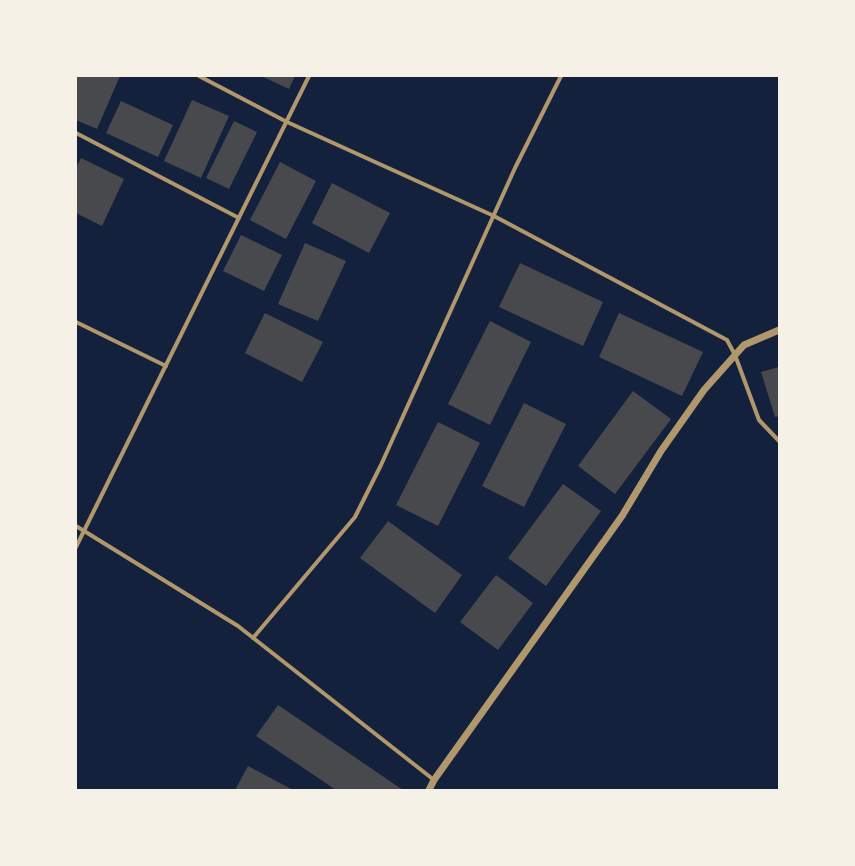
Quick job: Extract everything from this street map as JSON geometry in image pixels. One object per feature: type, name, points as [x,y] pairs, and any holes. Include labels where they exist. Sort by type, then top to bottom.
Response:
[{"type":"street","points":[[199,76],[287,122],[494,216],[727,340],[735,355],[759,420],[779,441]]},
{"type":"street","points":[[76,546],[309,76]]},
{"type":"street","points":[[253,638],[355,517],[381,465],[515,168],[561,76]]},
{"type":"street","points":[[76,133],[239,218]]},
{"type":"street","points":[[76,322],[166,366]]},
{"type":"street","points":[[429,790],[434,780],[622,516],[661,451],[704,390],[744,345],[779,330]]},
{"type":"street","points":[[76,526],[238,626],[434,780]]},
{"type":"building","points":[[76,76],[120,76],[97,129],[76,120]]},
{"type":"building","points":[[261,76],[295,76],[289,89]]},
{"type":"building","points":[[192,100],[229,116],[201,178],[164,161]]},
{"type":"building","points":[[121,101],[173,125],[158,157],[106,133]]},
{"type":"building","points":[[234,121],[257,132],[229,189],[206,178]]},
{"type":"building","points":[[81,158],[124,179],[102,226],[76,213],[76,168]]},
{"type":"building","points":[[280,162],[316,181],[286,239],[250,220]]},
{"type":"building","points":[[332,183],[390,213],[369,253],[312,223]]},
{"type":"building","points":[[241,235],[282,255],[264,291],[223,271]]},
{"type":"building","points":[[305,243],[346,261],[318,321],[278,304]]},
{"type":"building","points":[[520,263],[603,302],[583,346],[499,307]]},
{"type":"building","points":[[265,313],[323,342],[302,382],[245,353]]},
{"type":"building","points":[[619,313],[703,352],[682,396],[599,357]]},
{"type":"building","points":[[490,321],[531,342],[490,425],[448,404]]},
{"type":"building","points":[[779,367],[779,416],[775,417],[761,372]]},
{"type":"building","points":[[633,391],[671,419],[615,494],[578,466]]},
{"type":"building","points":[[524,403],[566,424],[524,507],[482,486]]},
{"type":"building","points":[[438,422],[480,443],[438,526],[396,505]]},
{"type":"building","points":[[563,484],[601,511],[546,586],[508,558]]},
{"type":"building","points":[[388,521],[462,575],[435,613],[360,558]]},
{"type":"building","points":[[496,575],[533,603],[498,650],[460,622]]},
{"type":"building","points":[[278,705],[403,790],[336,790],[256,736]]},
{"type":"building","points":[[248,766],[293,790],[235,790]]}]
